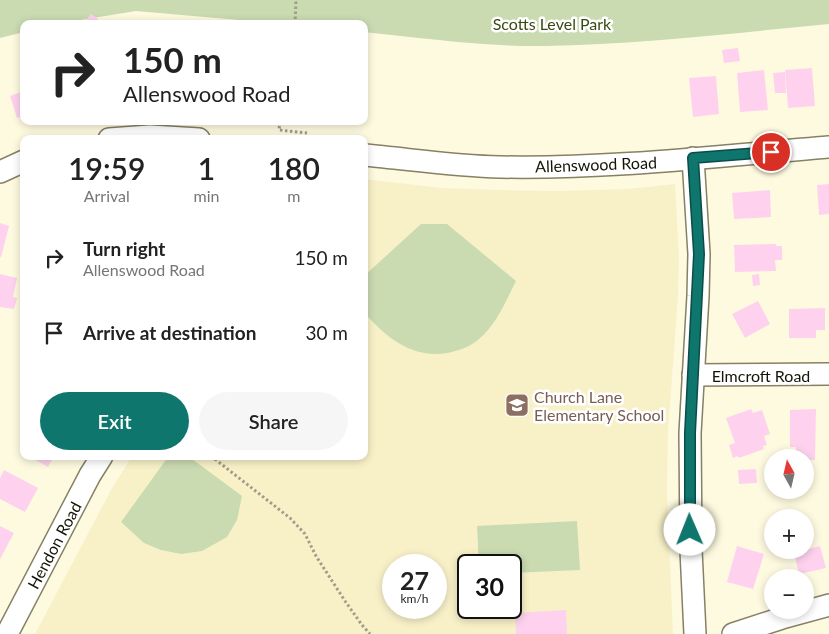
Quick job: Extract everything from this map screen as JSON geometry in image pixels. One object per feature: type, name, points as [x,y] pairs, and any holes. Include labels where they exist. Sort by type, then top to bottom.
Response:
[{"type":"street","name":"Allenswood Road","points":[[368,155],[499,167],[626,165],[829,147]]},
{"type":"street","points":[[693,158],[699,254],[690,433],[695,634]]},
{"type":"street","points":[[0,172],[20,163]]},
{"type":"street","name":"Elmcroft Road","points":[[694,375],[829,374]]},
{"type":"street","name":"Hendon Road","points":[[6,634],[100,460]]},
{"type":"street","points":[[734,634],[829,605]]},
{"type":"path","points":[[295,20],[296,0]]},
{"type":"path","points":[[280,125],[279,130],[307,133]]},
{"type":"path","points":[[215,460],[290,518],[305,534],[316,556],[345,602],[370,634]]},
{"type":"shaded area","name":"Church Lane Elementary School","points":[[368,179],[442,188],[559,191],[628,189],[675,184],[679,256],[678,296],[668,433],[667,492],[673,634],[35,634],[111,490],[130,460],[368,460]]},
{"type":"green space","name":"Scotts Level Park","points":[[0,0],[829,0],[829,24],[652,41],[581,45],[500,45],[368,32],[368,20],[240,20],[136,11],[81,20],[20,20],[20,33],[0,38]]},
{"type":"green space","points":[[421,224],[447,224],[516,281],[491,327],[479,339],[455,351],[434,354],[422,353],[400,344],[390,338],[368,316],[368,272]]},
{"type":"green space","points":[[166,460],[193,460],[242,496],[237,520],[227,537],[202,551],[181,554],[161,550],[144,543],[121,522]]},
{"type":"green space","points":[[577,521],[580,570],[522,573],[522,554],[478,554],[477,526]]},
{"type":"building","points":[[91,14],[98,19],[97,20],[86,20]]},
{"type":"building","points":[[738,48],[740,61],[724,63],[722,50]]},
{"type":"building","points":[[812,68],[815,106],[788,108],[785,70]]},
{"type":"building","points":[[764,70],[768,110],[740,112],[737,73]]},
{"type":"building","points":[[785,72],[786,93],[775,93],[773,73]]},
{"type":"building","points":[[716,76],[719,114],[693,117],[689,78]]},
{"type":"building","points":[[20,92],[20,117],[17,118],[10,96]]},
{"type":"building","points":[[829,184],[829,214],[819,215],[817,185]]},
{"type":"building","points":[[770,190],[771,217],[734,219],[732,193]]},
{"type":"building","points":[[0,223],[9,226],[1,257],[0,257]]},
{"type":"building","points":[[776,244],[776,246],[782,246],[782,260],[775,260],[776,271],[735,272],[734,245]]},
{"type":"building","points":[[0,274],[17,278],[13,297],[17,298],[14,309],[0,307]]},
{"type":"building","points":[[759,274],[760,285],[753,286],[752,275]]},
{"type":"building","points":[[758,301],[770,324],[745,338],[732,314]]},
{"type":"building","points":[[825,308],[825,330],[816,330],[816,338],[789,338],[789,309]]},
{"type":"building","points":[[751,409],[753,413],[762,410],[770,434],[764,436],[767,445],[763,446],[764,449],[739,458],[738,456],[733,458],[729,445],[735,443],[726,418]]},
{"type":"building","points":[[816,409],[815,460],[814,449],[790,447],[790,410]]},
{"type":"building","points":[[35,460],[52,460],[48,467]]},
{"type":"building","points":[[756,469],[757,483],[739,484],[738,470]]},
{"type":"building","points":[[4,470],[38,488],[25,512],[0,499],[0,478]]},
{"type":"building","points":[[0,526],[14,533],[0,559]]},
{"type":"building","points":[[737,546],[764,554],[753,589],[727,582]]},
{"type":"building","points":[[820,546],[826,568],[814,571],[814,569],[798,569],[795,559],[814,559],[814,548]]},
{"type":"building","points":[[566,610],[567,634],[516,634],[515,619],[522,619],[522,613]]},
{"type":"place","name":"Church Lane Elementary School","points":[[517,405]]},
{"type":"route","points":[[690,530],[690,433],[699,254],[693,158],[771,152]]}]
